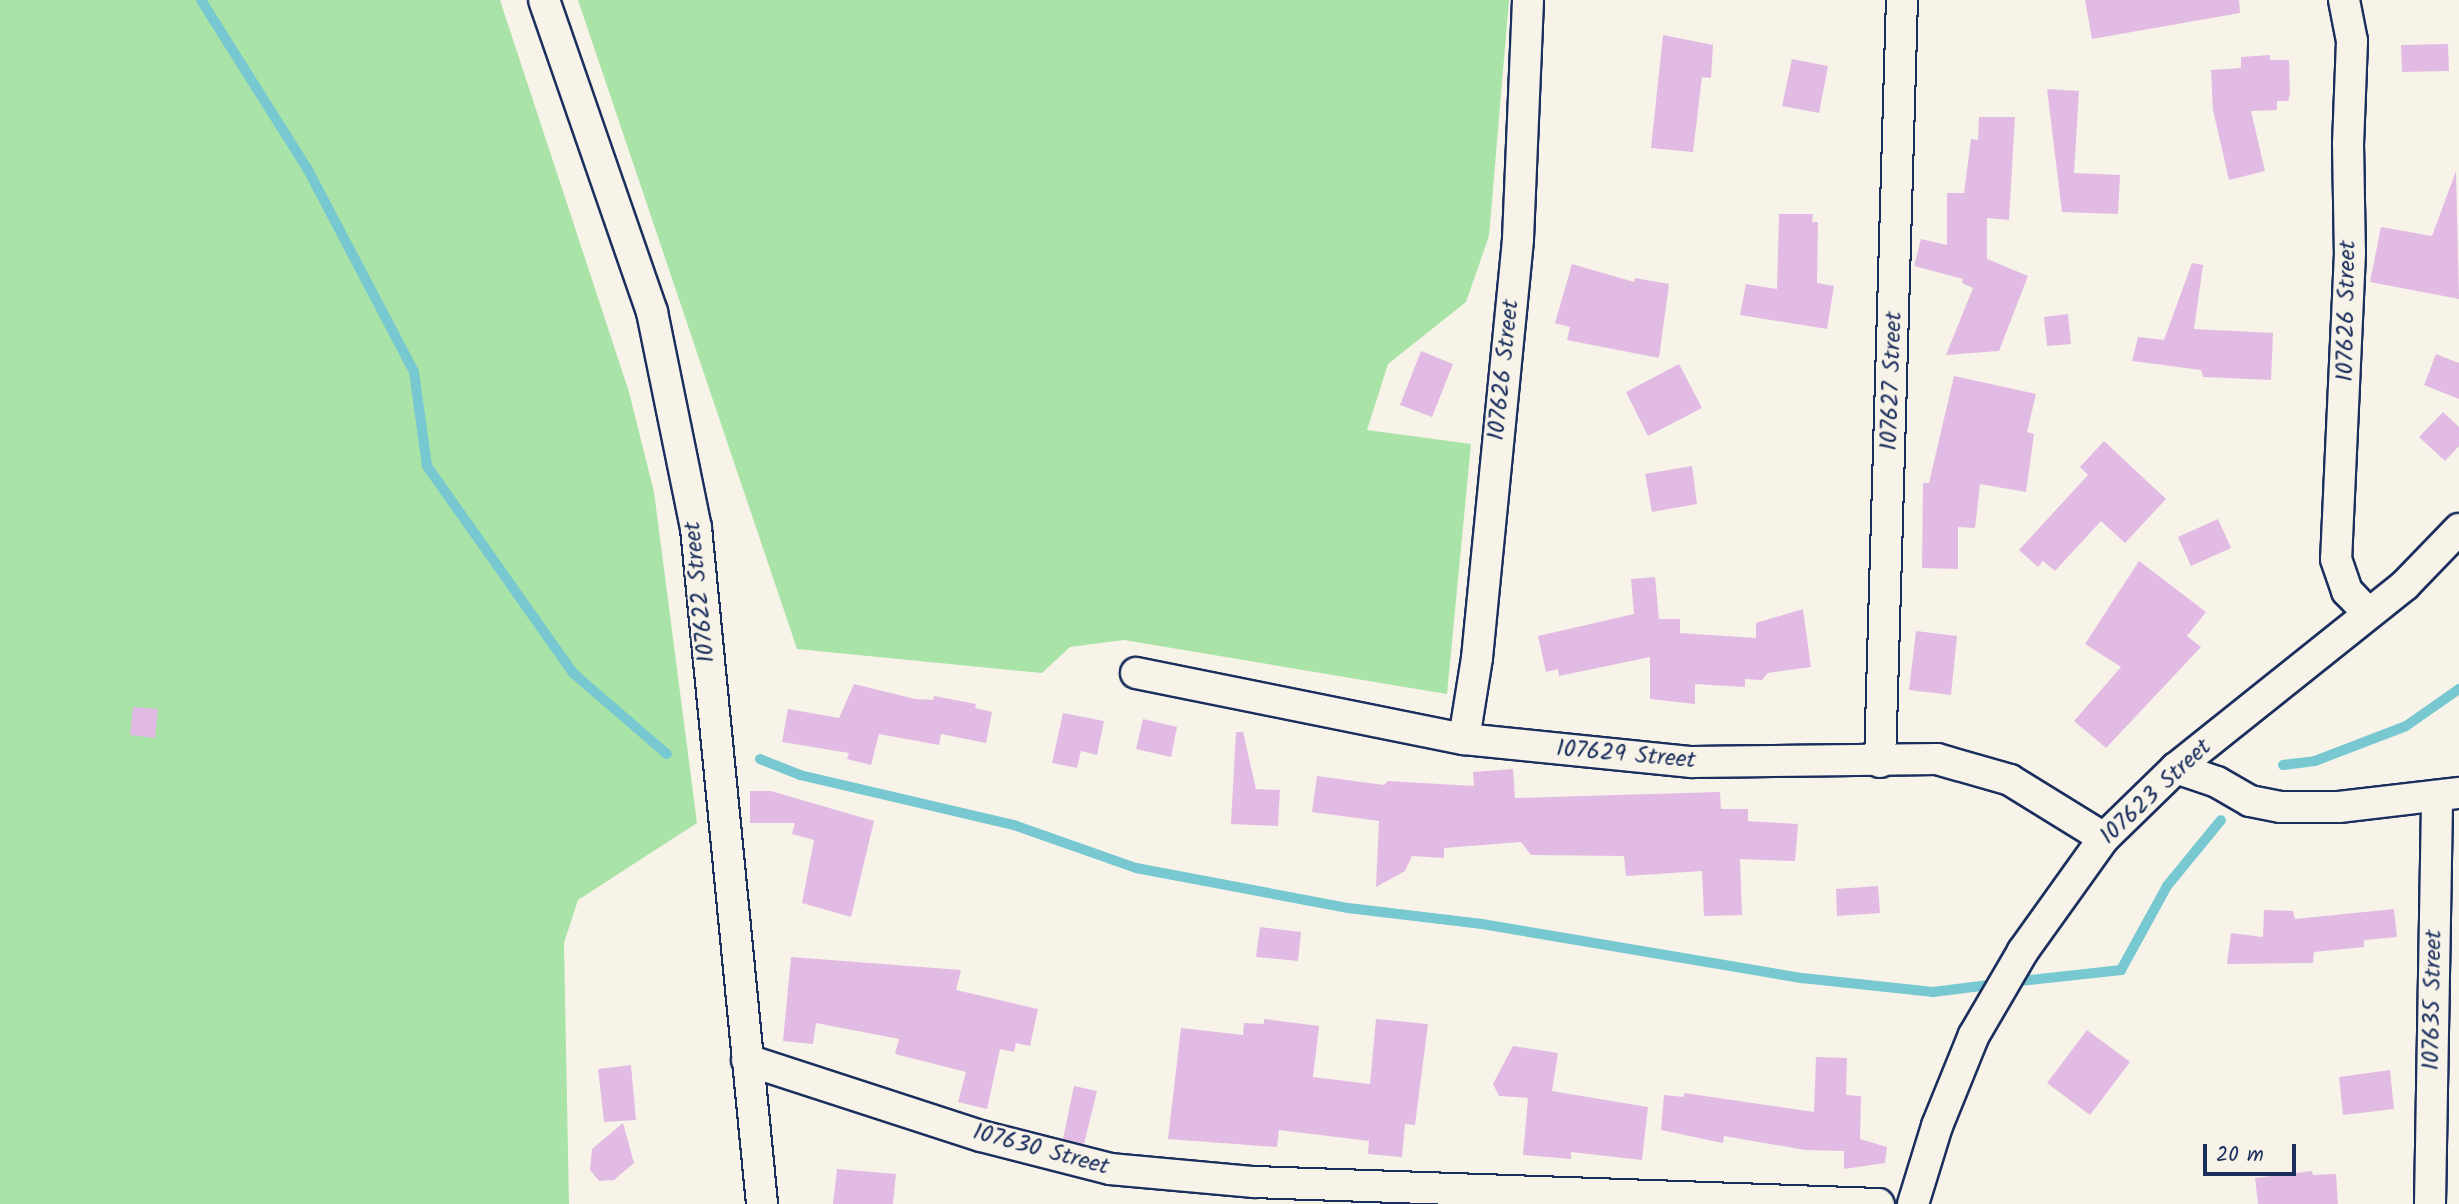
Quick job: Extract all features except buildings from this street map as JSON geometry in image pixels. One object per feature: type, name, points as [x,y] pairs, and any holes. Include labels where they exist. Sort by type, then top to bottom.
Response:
[{"type":"street","name":"107622 Street","points":[[544,0],[652,312],[696,528],[762,1204]]},
{"type":"street","name":"107626 Street","points":[[1464,739],[1477,658],[1518,239],[1528,0]]},
{"type":"street","name":"107627 Street","points":[[1881,762],[1902,0]]},
{"type":"street","name":"107626 Street","points":[[2344,0],[2352,41],[2347,143],[2350,253],[2336,559],[2347,591],[2368,613]]},
{"type":"street","name":"107623 Street","points":[[1913,1204],[1954,1080],[2003,983],[2104,838],[2176,768],[2405,584],[2459,529]]},
{"type":"street","name":"107629 Street","points":[[1136,673],[1464,739],[1692,762],[1881,762],[1937,759],[2010,780],[2104,838]]},
{"type":"street","points":[[2176,768],[2217,782],[2250,801],[2301,808],[2448,795]]},
{"type":"street","name":"107635 Street","points":[[2430,1204],[2448,795]]},
{"type":"street","name":"107630 Street","points":[[747,1060],[981,1136],[1110,1169],[1254,1182],[1345,1194],[1879,1204]]},
{"type":"green space","points":[[0,0],[500,0],[629,392],[654,492],[697,823],[578,900],[564,943],[569,1204],[0,1204]]},
{"type":"green space","points":[[578,0],[1509,0],[1489,236],[1466,302],[1388,364],[1367,430],[1471,444],[1447,694],[1124,640],[1070,647],[1042,673],[797,649]]},
{"type":"waterway","points":[[201,0],[307,168],[414,372],[427,466],[573,673],[667,754]]},
{"type":"waterway","points":[[2283,765],[2315,761],[2406,726],[2459,689]]},
{"type":"waterway","points":[[760,759],[800,775],[1014,825],[1136,868],[1348,908],[1482,924],[1802,978],[1933,992],[1996,984]]},
{"type":"waterway","points":[[2011,982],[2121,970],[2167,886],[2221,820]]}]
